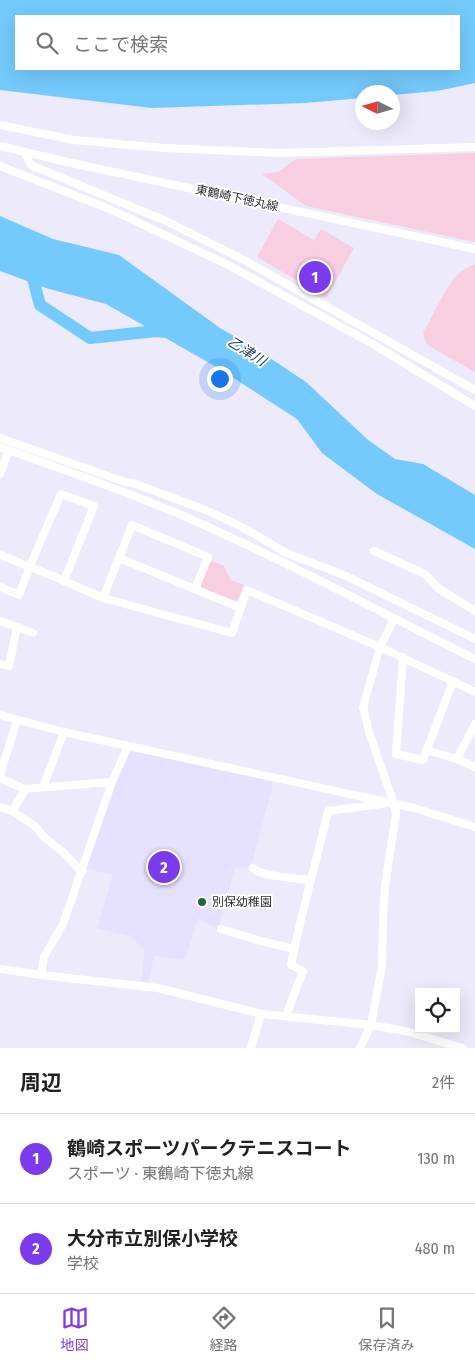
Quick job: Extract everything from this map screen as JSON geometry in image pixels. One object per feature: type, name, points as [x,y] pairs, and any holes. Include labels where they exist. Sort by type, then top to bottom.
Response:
[{"type":"street","points":[[0,125],[74,140],[164,148],[281,153],[475,147]]},
{"type":"street","name":"東鶴崎下徳丸線","points":[[0,146],[25,153],[475,249]]},
{"type":"street","points":[[25,153],[31,165],[166,221],[244,260],[475,390]]},
{"type":"street","points":[[0,166],[112,210],[228,265],[371,343],[475,406]]},
{"type":"street","points":[[0,438],[203,509],[244,528],[286,553],[344,575],[475,639]]},
{"type":"street","points":[[0,447],[69,471],[188,518],[307,574],[475,659]]},
{"type":"street","points":[[0,474],[9,450]]},
{"type":"street","points":[[0,588],[19,595],[61,494],[94,506],[64,581]]},
{"type":"street","points":[[103,598],[132,525],[208,557],[195,589]]},
{"type":"street","points":[[374,551],[425,574],[438,588],[475,611]]},
{"type":"street","points":[[0,555],[103,598],[232,633],[248,590],[403,657],[475,692]]},
{"type":"street","points":[[119,558],[241,608]]},
{"type":"street","points":[[360,1048],[371,1025],[382,966],[385,886],[396,814],[390,804],[363,707],[380,647],[394,618]]},
{"type":"street","points":[[0,621],[33,633]]},
{"type":"street","points":[[0,664],[9,666],[17,627]]},
{"type":"street","points":[[403,657],[396,754],[423,760],[453,681]]},
{"type":"street","points":[[0,715],[64,732],[414,808],[475,827]]},
{"type":"street","points":[[16,720],[0,777],[24,789],[112,782]]},
{"type":"street","points":[[457,759],[475,724]]},
{"type":"street","points":[[43,787],[64,732]]},
{"type":"street","points":[[41,975],[44,957],[63,924],[112,782],[128,746]]},
{"type":"street","points":[[426,750],[457,759],[475,767]]},
{"type":"street","points":[[12,811],[26,789]]},
{"type":"street","points":[[286,1016],[302,971],[291,965],[328,811],[390,804]]},
{"type":"street","points":[[0,807],[12,811],[35,826],[44,837],[64,853],[82,872]]},
{"type":"street","points":[[253,868],[263,874],[310,880]]},
{"type":"street","points":[[221,928],[261,942],[294,949]]},
{"type":"street","points":[[0,969],[158,988],[261,1014],[371,1025],[404,1031],[463,1048]]},
{"type":"street","points":[[251,1048],[261,1014]]},
{"type":"shaded area","points":[[475,153],[475,242],[306,206],[262,174],[278,172],[296,159]]},
{"type":"shaded area","points":[[278,219],[314,240],[321,229],[354,248],[326,298],[257,257]]},
{"type":"shaded area","points":[[475,265],[475,372],[429,346],[425,341],[423,332],[451,283],[466,268]]},
{"type":"shaded area","points":[[212,561],[224,566],[231,580],[244,585],[235,602],[202,588],[200,584],[209,563]]},
{"type":"shaded area","points":[[131,750],[272,780],[273,784],[251,866],[235,868],[218,930],[198,918],[185,960],[154,956],[148,982],[141,981],[145,950],[131,937],[97,928],[113,875],[85,868],[115,776],[127,752]]},
{"type":"water","points":[[0,0],[475,0],[475,83],[437,91],[400,94],[400,85],[355,85],[355,99],[305,103],[152,108],[0,90]]},
{"type":"water","points":[[0,216],[53,239],[119,255],[220,328],[258,350],[306,382],[367,439],[395,459],[423,464],[475,495],[475,549],[377,494],[322,453],[297,419],[218,368],[106,304],[49,289],[0,271]]},
{"type":"waterway","name":"乙津川","points":[[29,269],[40,305],[90,338],[156,331],[167,332]]},
{"type":"place","name":"鶴崎スポーツパークテニスコート","points":[[315,277]]},
{"type":"place","name":"大分市立別保小学校","points":[[164,867]]},
{"type":"place","name":"別保幼稚園","points":[[202,902]]}]
